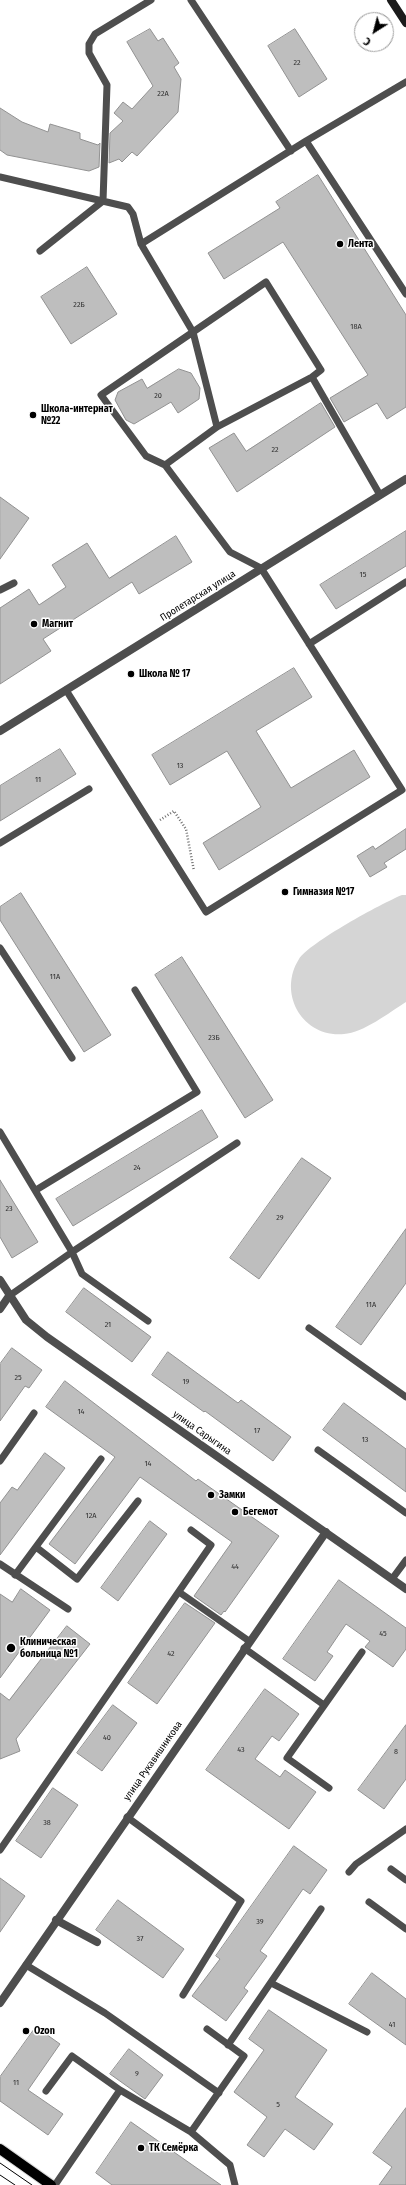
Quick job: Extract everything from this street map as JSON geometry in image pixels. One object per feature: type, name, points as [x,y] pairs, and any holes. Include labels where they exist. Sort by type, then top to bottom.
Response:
[{"type":"main road","points":[[391,0],[406,23]]},
{"type":"main road","points":[[0,2149],[51,2185]]},
{"type":"street","name":"Пролетарская улица","points":[[0,731],[406,478]]},
{"type":"street","name":"улица Сарыгина","points":[[0,1280],[26,1320],[47,1337],[406,1589]]},
{"type":"street","points":[[0,1309],[9,1296]]},
{"type":"street","name":"улица Рукавишникова","points":[[1,2001],[244,1648],[326,1532]]},
{"type":"street","points":[[56,1920],[97,1942]]},
{"type":"lane","points":[[40,251],[103,201],[107,85],[89,54],[89,44],[95,34],[151,0]]},
{"type":"lane","points":[[191,0],[291,151]]},
{"type":"lane","points":[[141,244],[306,141],[406,82]]},
{"type":"lane","points":[[306,141],[406,294]]},
{"type":"lane","points":[[0,177],[128,206],[133,214],[141,244],[193,332],[217,427]]},
{"type":"lane","points":[[66,690],[206,912],[402,790],[261,568],[230,552],[165,466],[146,456],[101,395],[266,282],[321,370],[312,377],[217,427],[165,466]]},
{"type":"lane","points":[[312,377],[380,495]]},
{"type":"lane","points":[[309,644],[406,582]]},
{"type":"lane","points":[[0,590],[14,583]]},
{"type":"lane","points":[[0,843],[89,789]]},
{"type":"lane","points":[[0,948],[72,1058]]},
{"type":"lane","points":[[36,1190],[197,1092],[135,990]]},
{"type":"lane","points":[[0,1132],[72,1252],[82,1274],[148,1321]]},
{"type":"lane","points":[[9,1296],[72,1252],[237,1144]]},
{"type":"lane","points":[[309,1328],[406,1397]]},
{"type":"lane","points":[[0,1461],[34,1413]]},
{"type":"lane","points":[[318,1450],[406,1513]]},
{"type":"lane","points":[[15,1575],[101,1459]]},
{"type":"lane","points":[[36,1547],[77,1579],[138,1501]]},
{"type":"lane","points":[[0,1850],[211,1545],[191,1530]]},
{"type":"lane","points":[[392,1580],[406,1560]]},
{"type":"lane","points":[[0,1564],[68,1609]]},
{"type":"lane","points":[[179,1592],[249,1641]]},
{"type":"lane","points":[[244,1648],[324,1706]]},
{"type":"lane","points":[[329,1788],[287,1758],[362,1652]]},
{"type":"lane","points":[[127,1817],[241,1901],[183,1995]]},
{"type":"lane","points":[[348,1872],[356,1864],[406,1829]]},
{"type":"lane","points":[[392,1869],[406,1880]]},
{"type":"lane","points":[[369,1902],[406,1929]]},
{"type":"lane","points":[[228,2045],[322,1909]]},
{"type":"lane","points":[[26,1965],[105,2013],[218,2093]]},
{"type":"lane","points":[[271,1983],[367,2032]]},
{"type":"lane","points":[[191,2132],[244,2056],[207,2030]]},
{"type":"lane","points":[[46,2091],[72,2056],[120,2090],[191,2132],[230,2165],[235,2185]]},
{"type":"lane","points":[[55,2185],[120,2090]]},
{"type":"path","points":[[152,826],[174,811],[186,829],[195,875]]},
{"type":"shaded area","points":[[402,895],[406,895],[406,1002],[368,1026],[351,1033],[329,1033],[317,1029],[306,1021],[298,1011],[293,999],[291,986],[293,972],[299,959],[316,943],[379,906]]},
{"type":"building","points":[[150,29],[158,41],[163,38],[179,63],[174,67],[181,79],[178,112],[137,156],[132,152],[122,162],[119,159],[109,163],[110,133],[123,121],[114,113],[123,102],[132,109],[153,86],[127,42]]},
{"type":"building","points":[[295,29],[327,79],[299,97],[268,46]]},
{"type":"building","points":[[0,108],[22,122],[48,132],[50,124],[80,133],[80,139],[98,145],[100,143],[99,167],[89,171],[7,155],[0,150]]},
{"type":"building","points":[[318,175],[406,315],[406,407],[387,419],[377,403],[344,422],[330,398],[368,375],[283,242],[224,279],[208,253],[280,208],[276,202]]},
{"type":"building","points":[[87,267],[117,314],[71,344],[41,297]]},
{"type":"building","points":[[179,369],[191,373],[200,388],[199,399],[178,413],[171,402],[134,424],[126,420],[115,400],[118,392],[142,379],[147,388]]},
{"type":"building","points":[[321,403],[335,427],[237,492],[209,448],[234,433],[246,451]]},
{"type":"building","points":[[0,497],[29,518],[0,559]]},
{"type":"building","points":[[406,531],[406,566],[336,609],[320,585]]},
{"type":"building","name":"Магнит","points":[[176,536],[192,562],[139,594],[132,582],[43,639],[51,651],[0,684],[0,608],[29,589],[39,605],[66,587],[52,565],[87,543],[109,578]]},
{"type":"building","points":[[294,668],[312,697],[256,731],[291,788],[354,750],[370,777],[219,870],[203,843],[261,807],[227,751],[170,785],[152,755]]},
{"type":"building","points":[[60,749],[76,774],[0,821],[0,786]]},
{"type":"building","points":[[406,829],[406,849],[384,863],[387,867],[370,877],[357,856],[373,846],[375,849]]},
{"type":"building","points":[[21,893],[111,1035],[84,1052],[0,920],[0,907]]},
{"type":"building","points":[[182,957],[273,1100],[245,1118],[155,975]]},
{"type":"building","points":[[202,1110],[218,1137],[73,1226],[56,1199]]},
{"type":"building","points":[[302,1158],[331,1178],[259,1279],[230,1258]]},
{"type":"building","points":[[0,1180],[38,1242],[12,1258],[0,1237]]},
{"type":"building","points":[[406,1229],[406,1283],[361,1345],[336,1327]]},
{"type":"building","points":[[84,1288],[151,1337],[132,1362],[66,1312]]},
{"type":"building","points":[[12,1348],[42,1370],[29,1388],[25,1386],[0,1421],[0,1364]]},
{"type":"building","points":[[168,1352],[238,1403],[241,1400],[291,1437],[273,1461],[205,1411],[204,1412],[152,1375]]},
{"type":"building","points":[[65,1381],[196,1481],[198,1479],[279,1536],[225,1612],[224,1611],[221,1615],[194,1596],[232,1542],[140,1477],[75,1564],[49,1544],[115,1457],[46,1407]]},
{"type":"building","points":[[344,1403],[406,1449],[406,1492],[323,1430]]},
{"type":"building","points":[[45,1453],[65,1468],[0,1555],[0,1503],[12,1487],[17,1490]]},
{"type":"building","points":[[150,1521],[167,1534],[118,1601],[101,1588]]},
{"type":"building","points":[[339,1580],[406,1628],[406,1649],[393,1667],[365,1647],[370,1641],[346,1624],[327,1652],[333,1656],[315,1681],[283,1659]]},
{"type":"building","name":"Клиническая больница №1","points":[[21,1589],[50,1610],[0,1678],[0,1594],[12,1602]]},
{"type":"building","points":[[185,1603],[215,1623],[157,1704],[128,1683]]},
{"type":"building","points":[[67,1626],[90,1644],[16,1739],[20,1751],[0,1759],[0,1693],[9,1700]]},
{"type":"building","points":[[265,1689],[299,1714],[279,1741],[272,1736],[255,1759],[280,1777],[285,1770],[316,1792],[289,1829],[206,1770]]},
{"type":"building","points":[[113,1705],[137,1723],[102,1771],[77,1753]]},
{"type":"building","points":[[406,1725],[406,1779],[384,1809],[358,1790]]},
{"type":"building","points":[[53,1788],[78,1805],[41,1858],[16,1841]]},
{"type":"building","points":[[294,1846],[327,1870],[310,1894],[303,1889],[260,1951],[267,1956],[244,1988],[248,1991],[226,2021],[192,1996],[220,1959],[216,1956]]},
{"type":"building","points":[[0,1878],[25,1896],[0,1932]]},
{"type":"building","points":[[118,1900],[184,1949],[163,1978],[96,1930]]},
{"type":"building","points":[[372,1973],[406,1999],[406,2045],[349,2004]]},
{"type":"building","points":[[269,2010],[327,2050],[295,2097],[333,2124],[314,2150],[285,2129],[264,2157],[247,2145],[267,2117],[234,2092],[264,2050],[249,2039]]},
{"type":"building","points":[[36,2027],[60,2044],[28,2090],[63,2114],[48,2135],[0,2101],[0,2077]]},
{"type":"building","points":[[129,2049],[163,2075],[145,2099],[110,2074]]},
{"type":"building","points":[[406,2108],[406,2185],[379,2185],[392,2167],[373,2153]]},
{"type":"building","name":"ТК Семёрка","points":[[131,2122],[221,2185],[112,2185],[96,2173]]},
{"type":"tram line","points":[[0,2163],[32,2185]]},
{"type":"tram line","points":[[0,2175],[15,2185]]},
{"type":"place","name":"Лента","points":[[340,244]]},
{"type":"place","name":"Школа-интернат №22","points":[[33,415]]},
{"type":"place","name":"Магнит","points":[[34,624]]},
{"type":"place","name":"Школа № 17","points":[[131,674]]},
{"type":"place","name":"Гимназия №17","points":[[285,892]]},
{"type":"place","name":"Замки","points":[[211,1495]]},
{"type":"place","name":"Бегемот","points":[[235,1512]]},
{"type":"place","name":"Клиническая больница №1","points":[[11,1648]]},
{"type":"place","name":"Ozon","points":[[26,2031]]},
{"type":"place","name":"ТК Семёрка","points":[[141,2148]]}]
